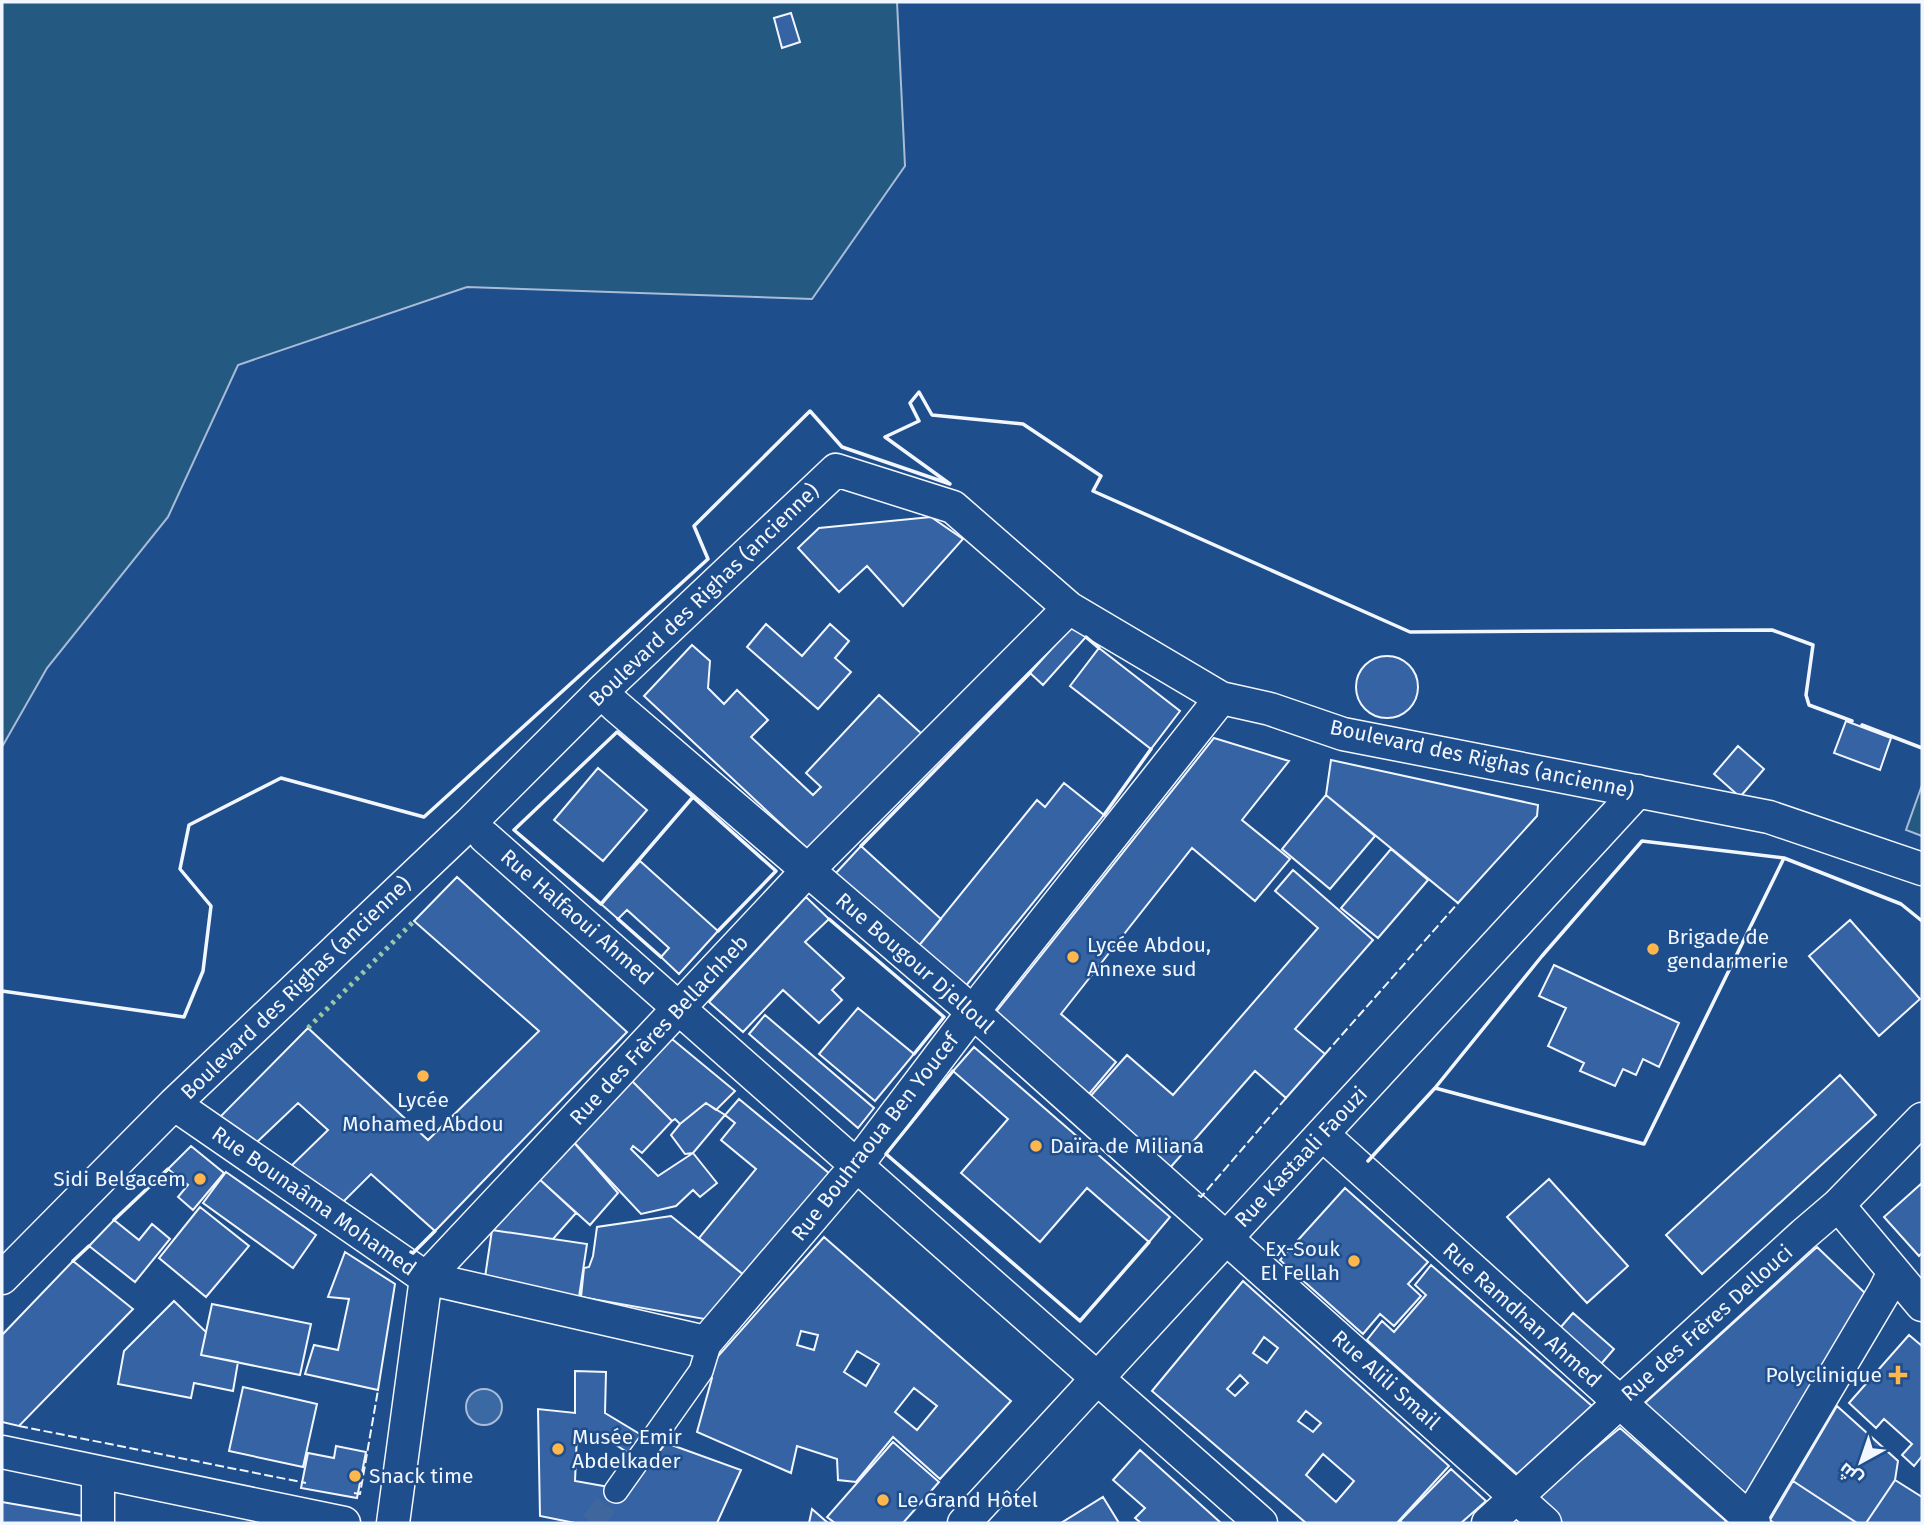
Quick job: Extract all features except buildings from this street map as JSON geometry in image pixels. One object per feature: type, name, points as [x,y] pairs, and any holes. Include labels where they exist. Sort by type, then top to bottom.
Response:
[{"type":"street","name":"Boulevard des Righas (ancienne)","points":[[2,1278],[174,1104],[470,823],[601,692],[836,470],[953,507],[1069,608],[1221,698],[1270,709],[1343,734],[1769,817],[1922,869]]},
{"type":"street","name":"Rue des Frères Bellachheb","points":[[426,1278],[808,870],[1069,608]]},
{"type":"street","name":"Rue Bougour Djelloul","points":[[601,692],[973,1013],[1227,1237]]},
{"type":"street","name":"Rue Bouhraoua Ben Youcef","points":[[709,1338],[857,1166],[973,1013],[1221,698]]},
{"type":"street","name":"Rue Kastaali Faouzi","points":[[964,1523],[1638,791]]},
{"type":"street","name":"Rue Halfaoui Ahmed","points":[[485,837],[680,1007],[1096,1380],[1261,1523]]},
{"type":"street","name":"Rue Bounaâma Mohamed","points":[[174,1104],[426,1278],[709,1338]]},
{"type":"street","name":"Rue des Frères Dellouci","points":[[1488,1523],[1838,1205],[1922,1119]]},
{"type":"street","name":"Rue Ramdhan Ahmed","points":[[1322,1134],[1751,1522]]},
{"type":"street","points":[[1838,1205],[1922,1305]]},
{"type":"street","name":"Rue Alili Smail","points":[[1227,1237],[1545,1523]]},
{"type":"street","points":[[1751,1522],[1894,1272]]},
{"type":"street","points":[[393,1523],[426,1278]]},
{"type":"street","points":[[616,1491],[701,1371],[709,1338]]},
{"type":"street","points":[[2,1452],[344,1523]]},
{"type":"street","points":[[98,1472],[98,1523]]},
{"type":"shaded area","points":[[2,2],[897,2],[905,166],[812,299],[467,287],[238,365],[168,517],[47,668],[2,747]]},
{"type":"shaded area","points":[[1922,785],[1922,836],[1906,830]]},
{"type":"shaded area","points":[[484,1389],[497,1394],[502,1407],[497,1420],[484,1425],[471,1420],[466,1407],[471,1394]]},
{"type":"tunnel","points":[[592,1523],[616,1491]]},
{"type":"hedge","points":[[308,1028],[414,921]]},
{"type":"fence","points":[[1325,1054],[1458,903]]},
{"type":"fence","points":[[1198,1195],[1201,1197],[1286,1098]]},
{"type":"fence","points":[[354,1493],[360,1494],[378,1390]]},
{"type":"fence","points":[[19,1426],[306,1483]]},
{"type":"wall","points":[[2,991],[184,1017],[203,971],[211,906],[180,869],[189,825],[281,778],[424,817],[708,559],[694,526],[810,411],[842,447],[950,484],[885,437],[919,421],[910,403],[919,392],[932,415],[1023,424],[1101,476],[1093,491],[1410,632],[1772,630],[1813,645],[1806,695],[1809,705],[1852,721]]},
{"type":"wall","points":[[1086,637],[1099,648]]},
{"type":"wall","points":[[861,846],[1030,673]]},
{"type":"wall","points":[[1862,725],[1922,748]]},
{"type":"wall","points":[[617,732],[693,797],[601,904],[514,830],[617,732]]},
{"type":"wall","points":[[1104,815],[1151,749]]},
{"type":"wall","points":[[693,797],[776,871],[718,931]]},
{"type":"wall","points":[[1642,841],[1784,858],[1644,1144],[1435,1088],[1542,956],[1642,841]]},
{"type":"wall","points":[[1368,1161],[1435,1088],[1644,1144],[1784,858],[1901,904],[1922,921]]},
{"type":"wall","points":[[618,919],[661,957]]},
{"type":"wall","points":[[829,919],[944,1017],[914,1054]]},
{"type":"wall","points":[[953,1071],[886,1154],[1080,1321],[1149,1242]]},
{"type":"wall","points":[[114,1220],[168,1169]]},
{"type":"wall","points":[[411,1252],[435,1231]]},
{"type":"wall","points":[[73,1261],[89,1246]]},
{"type":"place","name":"Brigade de gendarmerie","points":[[1653,949]]},
{"type":"place","name":"Lycée Abdou, Annexe sud","points":[[1073,957]]},
{"type":"place","name":"Lycée Mohamed Abdou","points":[[423,1076]]},
{"type":"place","name":"Daïra de Miliana","points":[[1036,1146]]},
{"type":"place","name":"Sidi Belgacem","points":[[200,1179]]},
{"type":"place","name":"Ex-Souk El Fellah","points":[[1354,1261]]},
{"type":"place","name":"Polyclinique","points":[[1898,1375]]},
{"type":"place","name":"Musée Emir Abdelkader","points":[[558,1449]]},
{"type":"place","name":"Snack time","points":[[355,1476]]},
{"type":"place","name":"Le Grand Hôtel","points":[[883,1500]]}]
